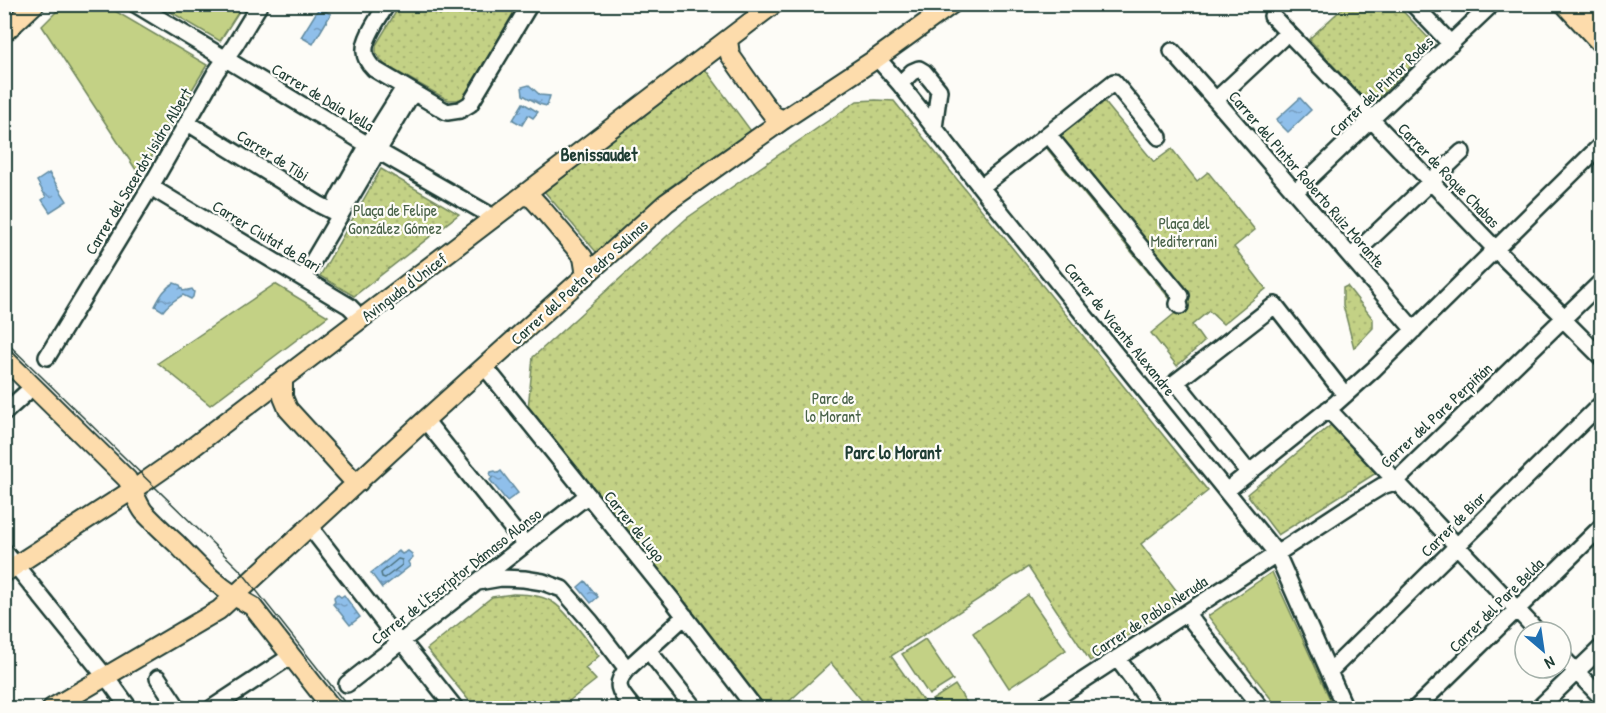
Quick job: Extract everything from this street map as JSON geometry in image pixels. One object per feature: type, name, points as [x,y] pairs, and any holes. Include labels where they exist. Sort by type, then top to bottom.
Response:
[{"type":"main road","points":[[4,33],[35,4]]},
{"type":"main road","name":"Avinguda d'Unicef","points":[[11,569],[169,465],[774,4]]},
{"type":"main road","name":"Carrer del Poeta Pedro Salinas","points":[[52,708],[219,610],[666,203],[783,120],[877,58],[933,11],[952,4]]},
{"type":"main road","points":[[1564,4],[1602,45]]},
{"type":"main road","points":[[1585,4],[1602,23]]},
{"type":"main road","points":[[728,40],[730,55],[743,74],[773,115],[783,120]]},
{"type":"main road","points":[[525,195],[533,199],[583,257],[586,276]]},
{"type":"main road","points":[[5,361],[121,473],[134,490],[142,510],[217,584],[234,597],[252,606],[332,708]]},
{"type":"main road","points":[[283,380],[283,397],[288,409],[351,478],[359,482]]},
{"type":"street","name":"Carrer de Daia Vella","points":[[135,4],[373,148],[495,218]]},
{"type":"street","name":"Carrer del Sacerdot Isidro Albert","points":[[47,357],[151,186],[216,72],[260,4]]},
{"type":"street","points":[[387,4],[370,34],[364,50],[366,60],[374,69],[447,112],[460,110],[470,104],[530,4]]},
{"type":"street","points":[[1413,4],[1451,44]]},
{"type":"street","name":"Carrer del Pintor Rodes","points":[[1295,192],[1492,4]]},
{"type":"street","name":"Carrer de Roque Chabas","points":[[1272,16],[1602,358]]},
{"type":"street","points":[[1221,95],[1281,39]]},
{"type":"street","name":"Carrer del Pintor Roberto Ruiz Morante","points":[[1172,51],[1414,330]]},
{"type":"street","name":"Carrer de Vicente Alexandre","points":[[877,58],[1277,554],[1345,708]]},
{"type":"street","points":[[900,84],[912,72],[919,69],[939,90],[934,128]]},
{"type":"street","points":[[981,187],[1114,82],[1159,137]]},
{"type":"street","points":[[299,276],[373,148],[408,100],[409,89]]},
{"type":"street","name":"Carrer de Tibi","points":[[188,123],[336,214]]},
{"type":"street","points":[[1052,139],[1181,296],[1178,304],[1180,306]]},
{"type":"street","points":[[1226,491],[1345,395],[1602,144]]},
{"type":"street","points":[[1351,256],[1462,152]]},
{"type":"street","name":"Carrer Ciutat de Bari","points":[[151,186],[349,306],[360,321]]},
{"type":"street","name":"Carrer del Pare Perpiñán","points":[[1277,554],[1378,488],[1395,482],[1602,281]]},
{"type":"street","name":"Carrer de Vicente Alexandre","points":[[1249,473],[1176,382],[1275,305],[1345,395]]},
{"type":"street","name":"Carrer de Lugo","points":[[485,367],[685,616],[755,708]]},
{"type":"street","points":[[4,413],[25,394]]},
{"type":"street","name":"Carrer de Biar","points":[[1330,671],[1602,402]]},
{"type":"street","points":[[1328,409],[1527,620]]},
{"type":"street","points":[[425,420],[519,537]]},
{"type":"street","name":"Carrer de l'Escriptor Dámaso Alonso","points":[[347,684],[398,639],[475,583],[588,495]]},
{"type":"street","name":"Carrer del Pare Belda","points":[[1416,708],[1602,526]]},
{"type":"street","points":[[310,527],[455,708]]},
{"type":"street","points":[[4,551],[11,569],[106,676],[129,708]]},
{"type":"street","name":"Carrer de Pablo Neruda","points":[[1041,708],[1277,554]]},
{"type":"street","points":[[475,583],[501,578],[524,579],[543,582],[562,589],[627,669]]},
{"type":"street","points":[[1186,613],[1261,708]]},
{"type":"street","points":[[633,708],[618,685],[620,677],[685,616]]},
{"type":"street","points":[[1539,708],[1602,647]]},
{"type":"street","points":[[648,650],[694,708]]},
{"type":"street","points":[[212,708],[291,656]]},
{"type":"street","points":[[1117,658],[1154,708]]},
{"type":"street","points":[[1573,669],[1602,698]]},
{"type":"street","points":[[158,678],[178,708]]},
{"type":"green space","points":[[1396,4],[1434,44],[1370,106],[1309,39],[1346,5]]},
{"type":"green space","points":[[63,5],[105,5],[207,65],[140,176],[42,26]]},
{"type":"green space","points":[[159,5],[243,5],[220,41]]},
{"type":"green space","points":[[400,5],[425,5],[440,15],[447,5],[518,5],[463,100],[448,100],[385,65],[376,54],[376,45]]},
{"type":"green space","points":[[705,69],[751,131],[667,189],[597,253],[544,191]]},
{"type":"green space","name":"Plaça del Mediterrani","points":[[1103,100],[1154,162],[1172,149],[1197,181],[1208,172],[1255,230],[1234,247],[1266,289],[1223,324],[1209,311],[1192,325],[1204,342],[1177,366],[1151,333],[1179,310],[1045,146]]},
{"type":"green space","name":"Parc de lo Morant","points":[[857,101],[894,101],[1208,491],[1141,544],[1183,599],[1090,661],[1028,567],[891,656],[928,708],[868,708],[831,663],[782,708],[766,708],[528,409],[533,357],[687,218]]},
{"type":"green space","name":"Plaça de Felipe González Gómez","points":[[381,169],[459,214],[354,296],[320,276]]},
{"type":"green space","points":[[275,284],[328,316],[210,405],[158,363]]},
{"type":"green space","points":[[1347,286],[1373,319],[1373,328],[1354,348],[1343,305],[1343,288]]},
{"type":"green space","points":[[1331,425],[1376,473],[1278,535],[1247,494]]},
{"type":"green space","points":[[1272,572],[1334,708],[1278,708],[1208,616]]},
{"type":"green space","points":[[513,594],[540,597],[560,607],[599,656],[585,668],[596,680],[560,708],[475,708],[427,649],[492,597]]},
{"type":"green space","points":[[1028,595],[1066,650],[1009,688],[973,633]]},
{"type":"green space","points":[[925,639],[953,680],[929,695],[902,654]]},
{"type":"green space","points":[[955,685],[970,708],[938,708],[932,700]]},
{"type":"water","points":[[319,8],[331,14],[313,44],[301,37]]},
{"type":"water","points":[[529,85],[540,95],[550,96],[547,106],[523,95],[522,87]]},
{"type":"water","points":[[1300,98],[1311,110],[1288,132],[1276,120]]},
{"type":"water","points":[[523,103],[538,112],[533,118],[528,115],[522,125],[513,120]]},
{"type":"water","points":[[49,173],[67,201],[50,212],[42,200],[46,197],[37,181]]},
{"type":"water","points":[[174,283],[180,285],[183,291],[192,289],[193,297],[191,299],[183,295],[163,311],[155,306],[165,290]]},
{"type":"water","points":[[501,471],[518,493],[507,501],[490,480],[491,472],[498,473]]},
{"type":"water","points":[[399,551],[402,554],[408,551],[412,554],[413,557],[408,562],[410,566],[382,588],[371,573]]},
{"type":"water","points":[[585,581],[598,597],[591,603],[578,587]]},
{"type":"water","points":[[337,594],[341,597],[344,595],[360,617],[350,625],[333,604]]},
{"type":"tram line","points":[[4,340],[241,571],[349,708]]},
{"type":"district","name":"Benissaudet","points":[[599,155]]},
{"type":"district","name":"Parc lo Morant","points":[[893,453]]}]
